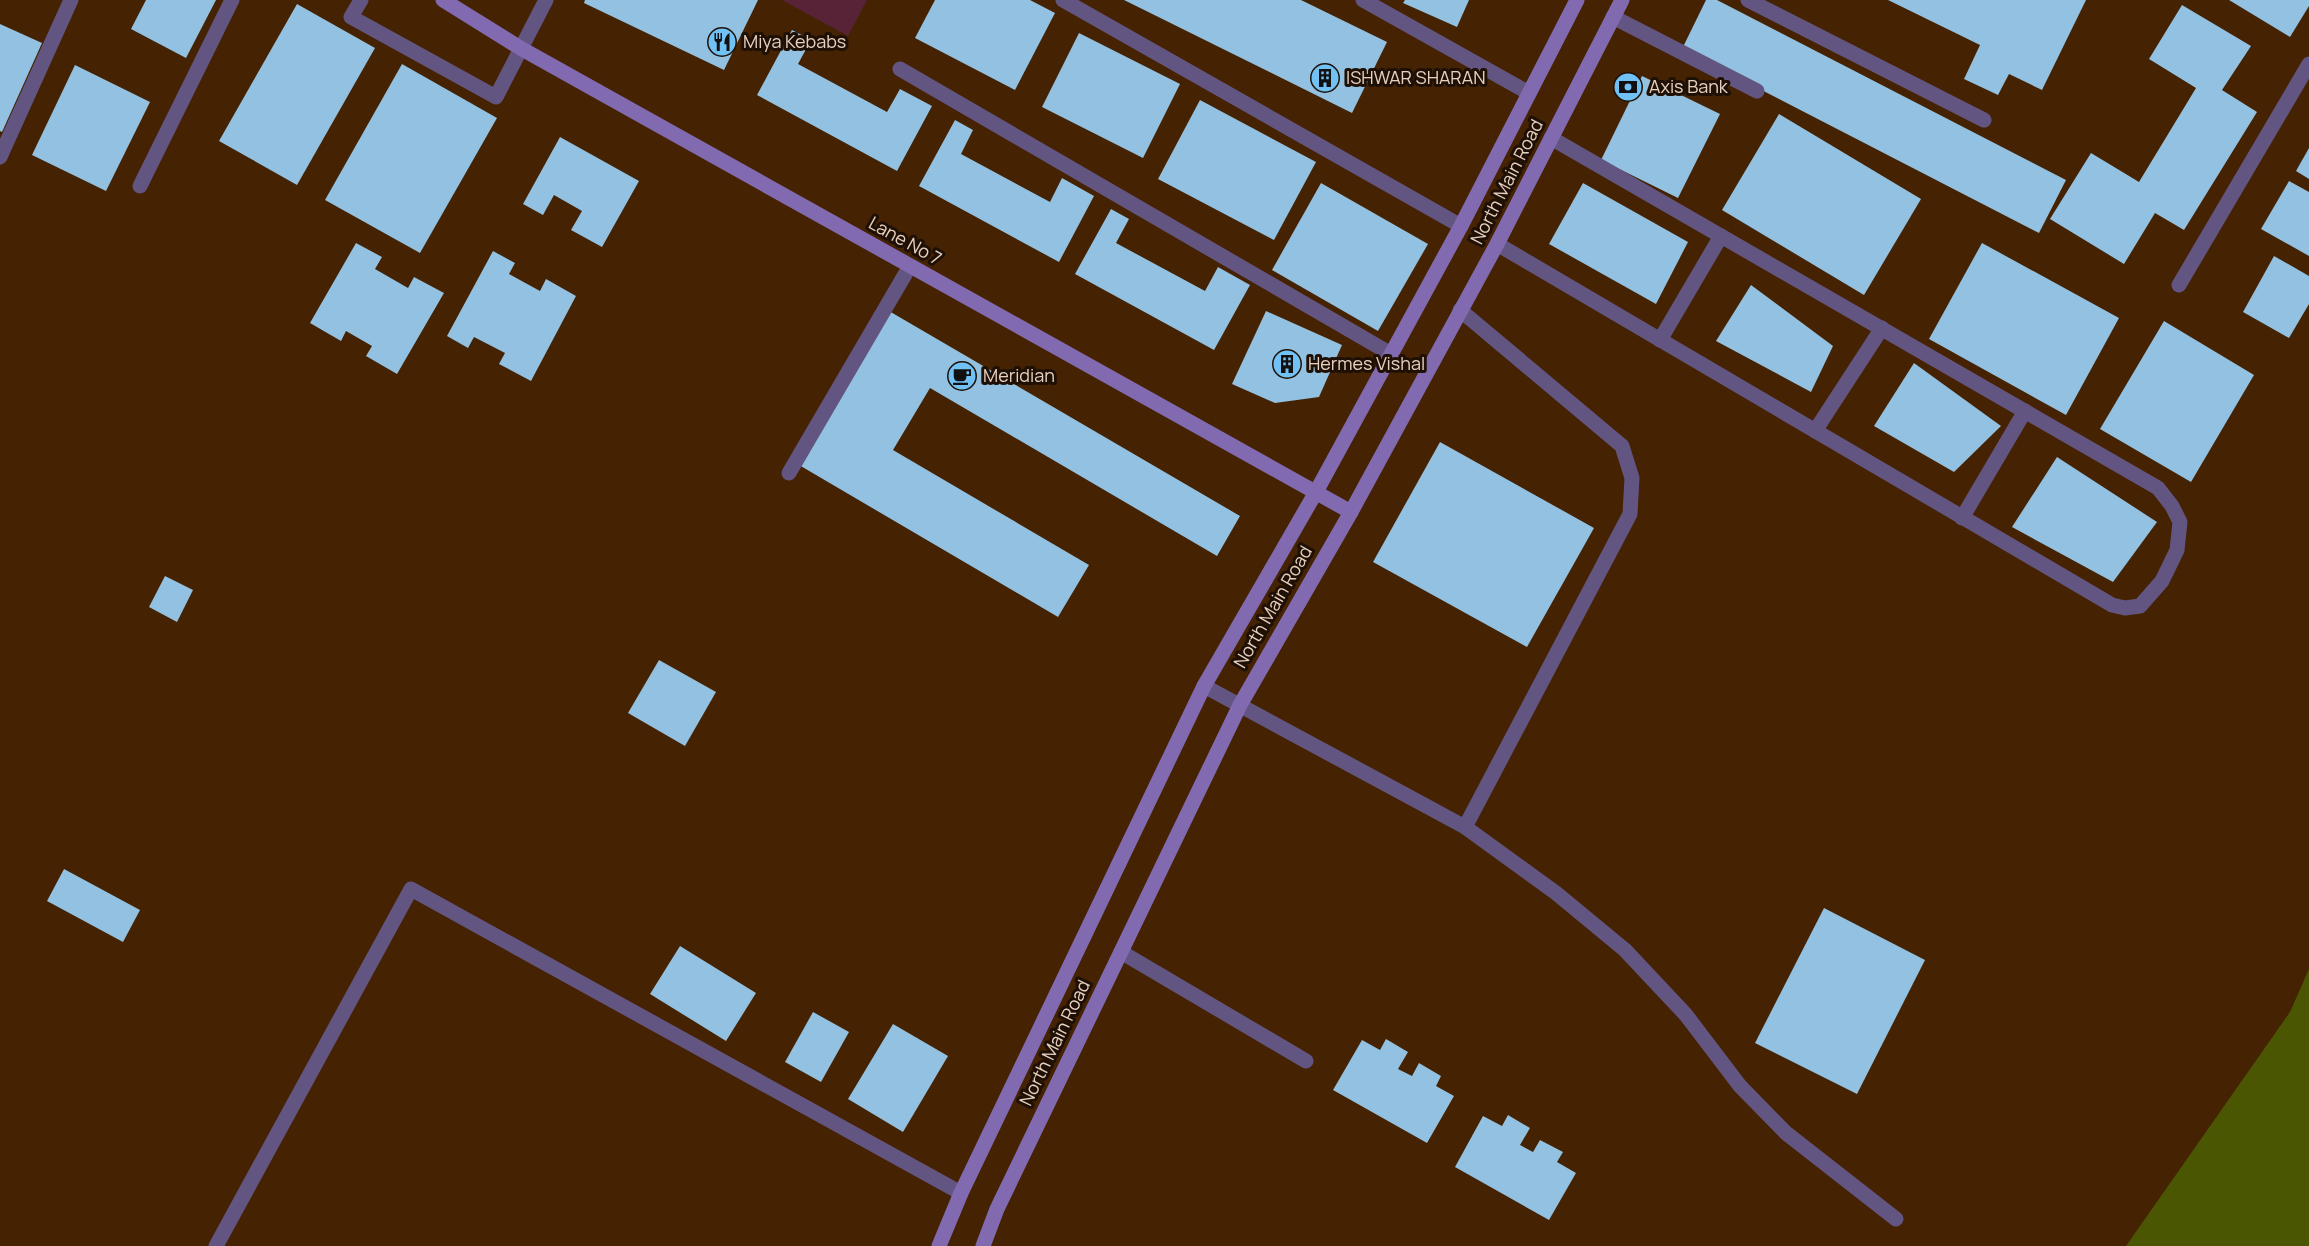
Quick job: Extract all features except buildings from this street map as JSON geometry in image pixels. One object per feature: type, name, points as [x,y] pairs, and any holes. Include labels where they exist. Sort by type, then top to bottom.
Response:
[{"type":"main road","name":"Lane No 7","points":[[443,0],[522,49],[1351,512]]},
{"type":"main road","name":"North Main Road","points":[[982,1246],[997,1209],[1240,705],[1351,512],[1497,244],[1622,0]]},
{"type":"main road","name":"North Main Road","points":[[939,1246],[961,1193],[1204,686],[1316,492],[1461,226],[1573,1]]},
{"type":"street","points":[[0,157],[71,0]]},
{"type":"street","points":[[140,186],[232,0]]},
{"type":"street","points":[[361,0],[351,17],[496,97],[546,0]]},
{"type":"street","points":[[1064,0],[1461,226]]},
{"type":"street","points":[[1363,0],[1529,93]]},
{"type":"street","points":[[1748,0],[1984,120]]},
{"type":"street","points":[[1613,17],[1757,91]]},
{"type":"street","points":[[2179,285],[2309,64]]},
{"type":"street","points":[[900,69],[1391,354]]},
{"type":"street","points":[[1497,244],[2112,605],[2125,608],[2140,606],[2162,581],[2177,550],[2180,522],[2172,506],[2158,488],[1551,138]]},
{"type":"street","points":[[1660,340],[1721,236]]},
{"type":"street","points":[[789,473],[910,266]]},
{"type":"street","points":[[1460,310],[1622,446],[1632,478],[1630,514],[1465,827]]},
{"type":"street","points":[[1815,431],[1882,328]]},
{"type":"street","points":[[1962,518],[2025,411]]},
{"type":"street","points":[[1204,686],[1465,827],[1556,893],[1625,950],[1686,1015],[1740,1086],[1786,1133],[1896,1220]]},
{"type":"street","points":[[216,1246],[411,889],[961,1193]]},
{"type":"street","points":[[1121,952],[1306,1061]]},
{"type":"shaded area","points":[[782,0],[867,0],[848,36]]},
{"type":"shaded area","points":[[2309,969],[2309,1246],[2126,1246],[2290,1012]]},
{"type":"place","name":"Miya Kebabs","points":[[722,42]]},
{"type":"place","name":"ISHWAR SHARAN","points":[[1325,78]]},
{"type":"place","name":"Axis Bank","points":[[1628,87]]},
{"type":"place","name":"Hermes Vishal","points":[[1287,364]]},
{"type":"place","name":"Meridian","points":[[962,376]]}]
